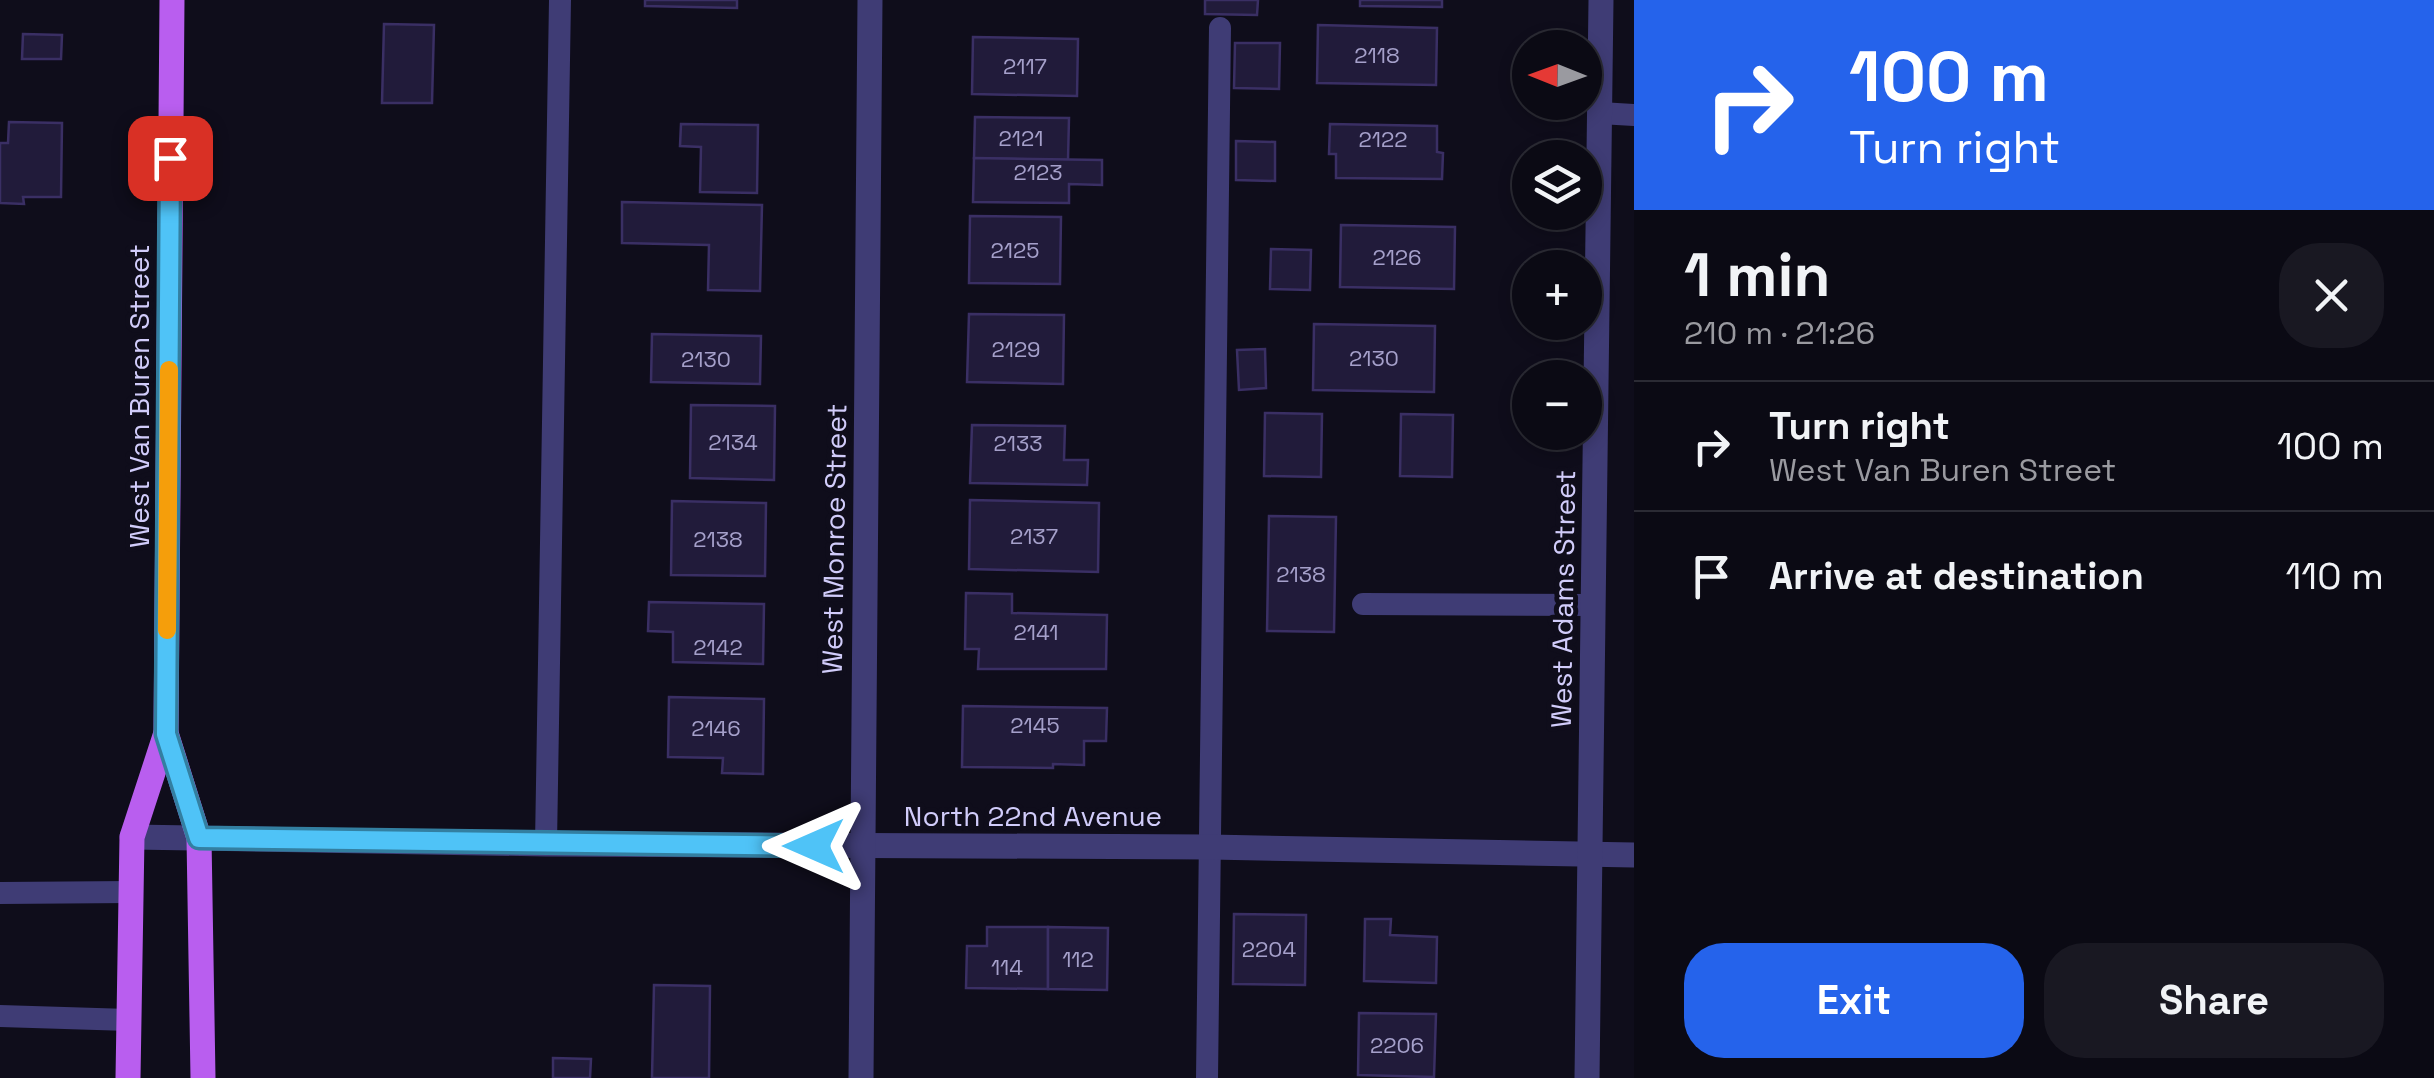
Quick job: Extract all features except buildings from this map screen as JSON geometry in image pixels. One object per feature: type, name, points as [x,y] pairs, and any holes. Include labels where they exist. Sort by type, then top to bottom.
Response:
[{"type":"main road","name":"West Van Buren Street","points":[[128,1078],[132,837],[166,734],[172,0]]},
{"type":"main road","name":"West Van Buren Street","points":[[166,734],[199,838],[203,1078]]},
{"type":"street","name":"West Monroe Street","points":[[861,1078],[870,0]]},
{"type":"street","name":"West Adams Street","points":[[1601,0],[1601,30]]},
{"type":"street","name":"West Adams Street","points":[[1587,1078],[1600,120]]},
{"type":"street","name":"North 22nd Avenue","points":[[132,837],[1634,855]]},
{"type":"lane","points":[[546,844],[560,0]]},
{"type":"lane","points":[[1207,1078],[1220,28]]},
{"type":"lane","points":[[1602,113],[1634,115]]},
{"type":"lane","points":[[1363,604],[1592,605]]},
{"type":"lane","points":[[0,893],[131,892]]},
{"type":"lane","points":[[0,1016],[129,1020]]},
{"type":"slow traffic","points":[[167,630],[169,370]]},
{"type":"route","points":[[170,158],[166,734],[199,838],[814,846]]}]
